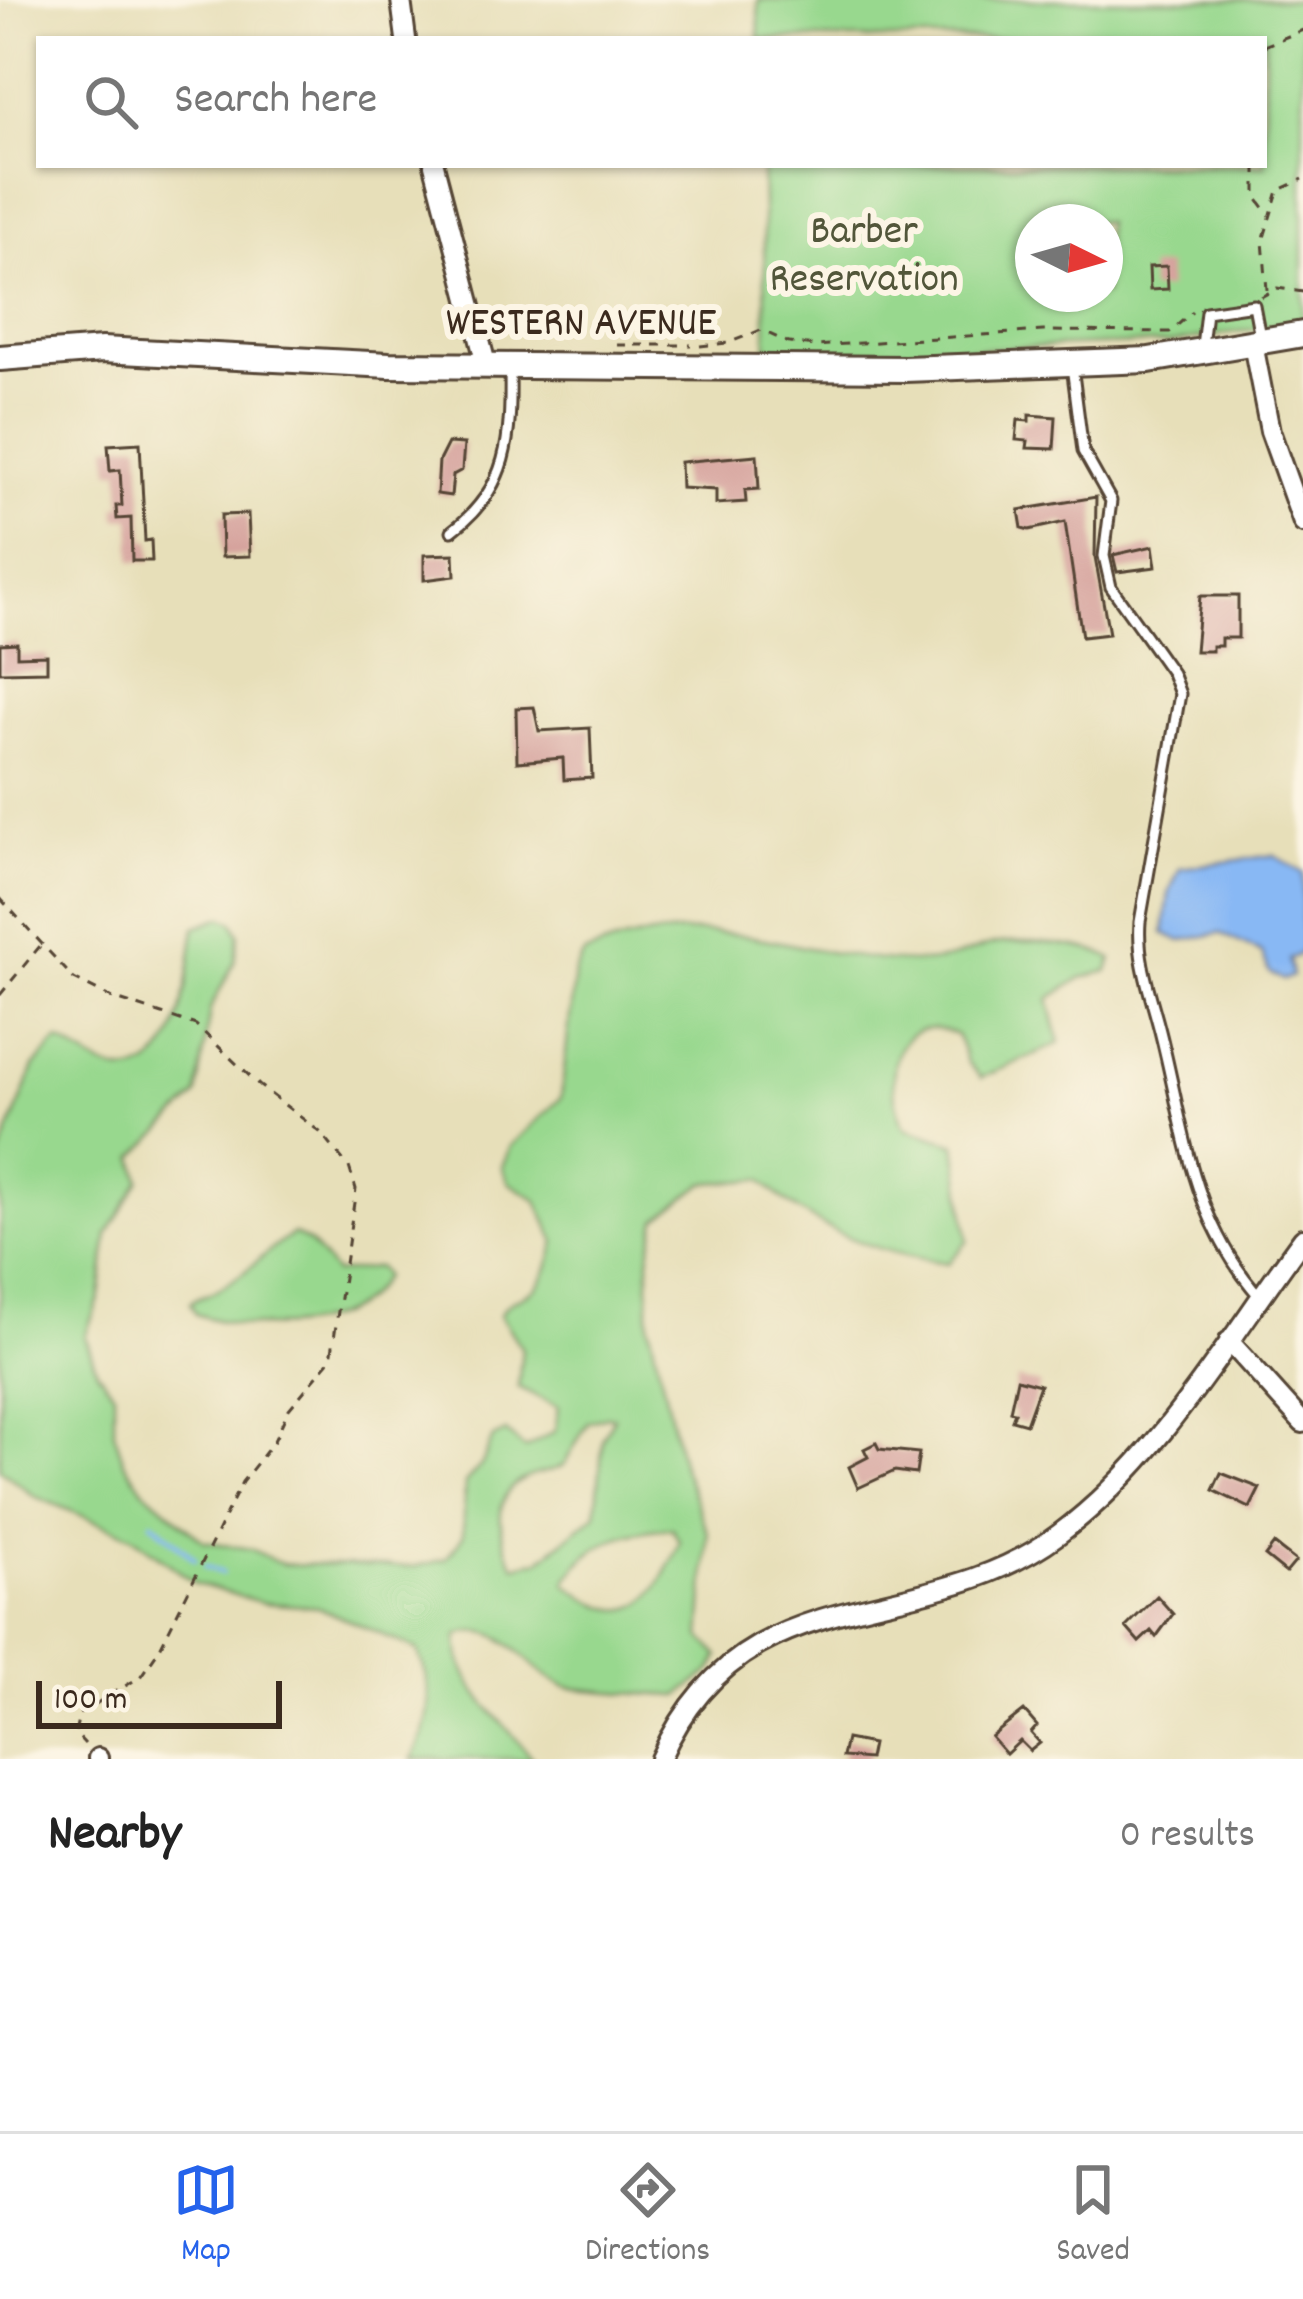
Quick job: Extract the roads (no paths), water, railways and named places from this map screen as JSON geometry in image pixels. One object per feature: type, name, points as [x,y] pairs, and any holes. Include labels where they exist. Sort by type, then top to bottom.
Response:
[{"type":"street","points":[[401,0],[406,36]]},
{"type":"street","points":[[435,168],[498,364]]},
{"type":"street","name":"WESTERN AVENUE","points":[[0,358],[103,350],[389,365],[1072,366],[1303,334]]},
{"type":"street","points":[[1257,343],[1270,430],[1303,523]]},
{"type":"street","points":[[660,1759],[706,1684],[745,1648],[974,1576],[1054,1538],[1128,1473],[1303,1238]]},
{"type":"street","points":[[1229,1341],[1303,1423]]},
{"type":"lane","points":[[1202,351],[1206,312],[1254,304],[1257,343]]},
{"type":"lane","points":[[452,531],[495,490],[506,444],[498,364]]},
{"type":"lane","points":[[1072,366],[1083,451],[1111,501],[1104,556],[1111,587],[1172,673],[1180,694],[1140,922],[1140,955],[1178,1122],[1210,1225],[1228,1261],[1260,1297]]},
{"type":"water","points":[[1274,855],[1303,873],[1303,952],[1289,960],[1292,976],[1283,980],[1270,973],[1262,953],[1220,933],[1181,941],[1164,933],[1169,893],[1180,868]]},
{"type":"waterway","points":[[152,1522],[195,1559]]},
{"type":"waterway","points":[[205,1566],[222,1573]]},
{"type":"park label","name":"Barber Reservation","points":[[864,258]]}]
